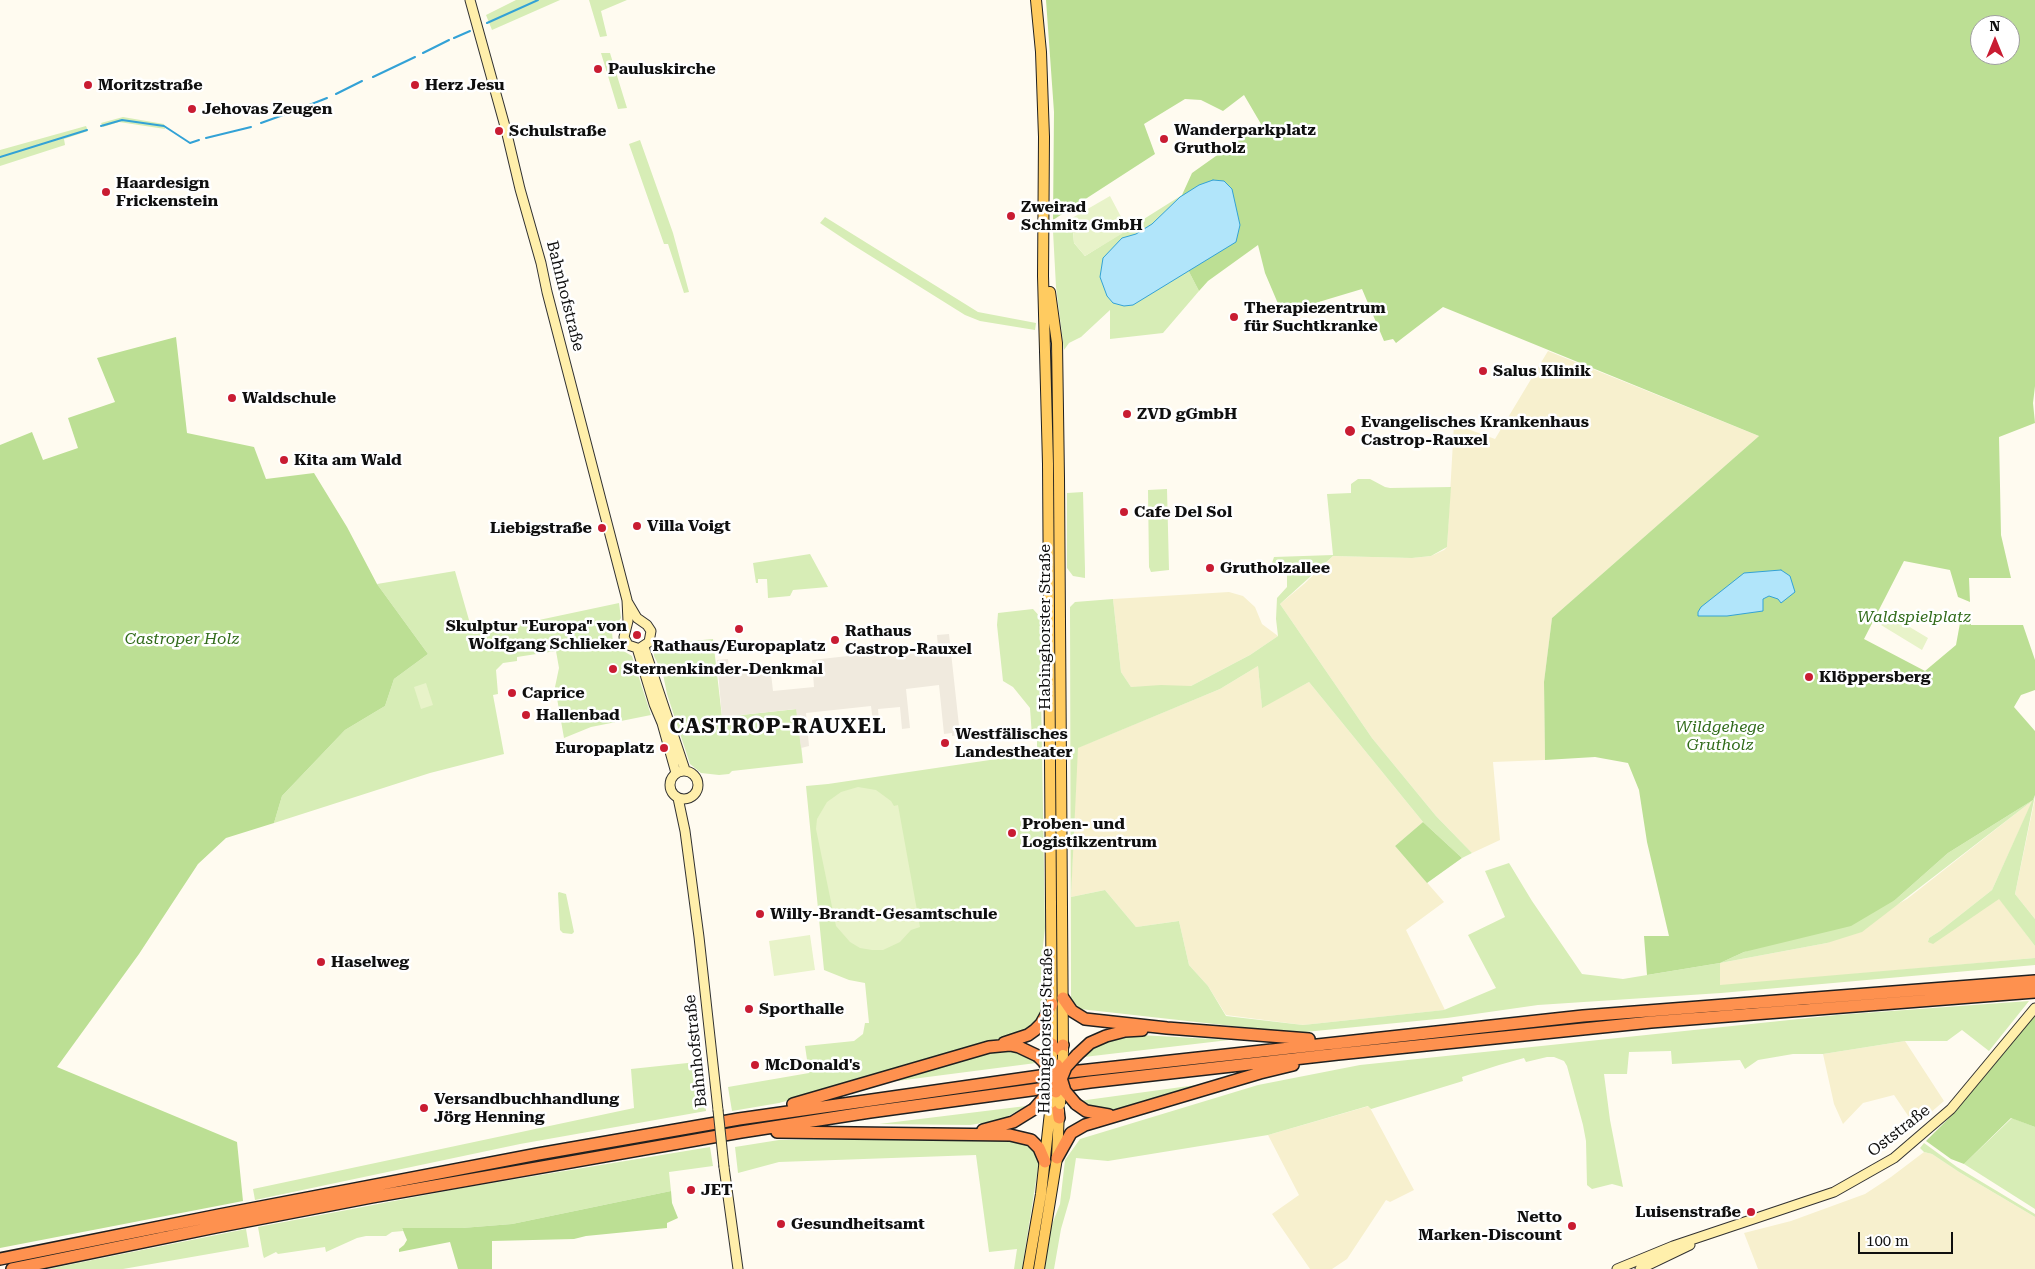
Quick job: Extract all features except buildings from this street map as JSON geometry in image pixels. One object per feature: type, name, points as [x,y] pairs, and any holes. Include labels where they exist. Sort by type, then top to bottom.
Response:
[{"type":"highway","points":[[0,1259],[538,1154],[739,1119],[1061,1073],[1592,1015],[2035,981]]},
{"type":"highway","points":[[12,1269],[363,1199],[741,1132],[870,1112],[1090,1082],[1338,1054],[1651,1022],[2035,992]]},
{"type":"highway","points":[[1063,998],[1072,1011],[1086,1019],[1166,1028],[1341,1041]]},
{"type":"highway","points":[[739,1119],[1028,1035],[1041,1024],[1052,1004]]},
{"type":"highway","points":[[957,1133],[994,1129],[1019,1120],[1034,1109],[1046,1096],[1071,1060],[1090,1043],[1124,1031],[1166,1028]]},
{"type":"highway","points":[[998,1045],[1019,1047],[1038,1056],[1076,1104],[1086,1111],[1118,1116]]},
{"type":"highway","points":[[1055,1106],[1057,1054]]},
{"type":"highway","points":[[1057,1158],[1069,1137],[1077,1129],[1260,1073],[1338,1054]]},
{"type":"highway","points":[[741,1132],[957,1133],[1022,1136],[1031,1140],[1039,1148],[1045,1162]]},
{"type":"main road","name":"Bahnhofstraße","points":[[470,0],[606,512],[627,600],[628,621],[624,633],[626,641],[631,647],[641,648],[680,772]]},
{"type":"main road","name":"Habinghorster Straße","points":[[1036,0],[1043,90],[1050,298],[1057,343],[1063,998],[1057,1054]]},
{"type":"main road","name":"Habinghorster Straße","points":[[1044,164],[1042,276],[1048,464],[1052,1004],[1057,1054]]},
{"type":"main road","points":[[1042,276],[1046,279],[1050,298]]},
{"type":"main road","name":"Bahnhofstraße","points":[[627,600],[637,618],[645,624]]},
{"type":"main road","points":[[626,627],[633,622],[645,624],[651,638],[641,648]]},
{"type":"main road","points":[[680,772],[695,776],[698,784],[696,792],[690,798],[678,798],[672,794],[669,785],[672,776],[680,772]]},
{"type":"main road","name":"Bahnhofstraße","points":[[678,798],[685,830],[724,1167],[738,1269]]},
{"type":"main road","name":"Bahnhofstraße","points":[[685,830],[690,798]]},
{"type":"main road","name":"Oststraße","points":[[1620,1268],[1673,1246],[1834,1192],[1894,1158],[1951,1109],[2033,1010]]},
{"type":"main road","name":"Habinghorster Straße","points":[[1039,1269],[1057,1158],[1055,1106]]},
{"type":"main road","name":"Habinghorster Straße","points":[[1028,1269],[1055,1106]]},
{"type":"main road","name":"Oststraße","points":[[1640,1269],[1715,1232]]},
{"type":"shaded area","points":[[1548,351],[1759,436],[1552,618],[1544,682],[1545,760],[1493,762],[1500,840],[1472,853],[1436,816],[1372,738],[1280,604],[1333,556],[1412,558],[1431,556],[1444,550],[1447,547],[1454,424],[1495,439]]},
{"type":"shaded area","points":[[1229,592],[1243,596],[1255,607],[1262,624],[1278,636],[1250,655],[1191,686],[1131,687],[1121,672],[1113,599]]},
{"type":"shaded area","points":[[949,634],[960,735],[944,734],[939,685],[906,689],[910,728],[902,729],[900,707],[878,709],[880,731],[874,731],[871,706],[806,713],[809,746],[801,748],[796,709],[722,717],[717,660],[728,659],[729,668],[770,664],[773,691],[814,687],[812,660],[938,646],[937,635]]},
{"type":"shaded area","points":[[1258,666],[1262,707],[1309,682],[1423,822],[1395,846],[1444,902],[1406,930],[1445,1010],[1303,1025],[1226,1015],[1208,986],[1189,965],[1179,921],[1136,927],[1105,890],[1071,897],[1077,748],[1220,689]]},
{"type":"shaded area","points":[[2035,798],[2035,919],[2015,894]]},
{"type":"shaded area","points":[[2033,800],[1992,890],[1929,938],[1928,941],[1999,898],[2035,946],[2035,958],[1720,986],[1720,963],[1827,943],[1907,899]]},
{"type":"shaded area","points":[[1905,1041],[1944,1101],[1915,1126],[1894,1095],[1863,1103],[1843,1124],[1834,1104],[1823,1054]]},
{"type":"shaded area","points":[[1369,1106],[1414,1190],[1390,1202],[1386,1200],[1347,1259],[1332,1269],[1310,1269],[1272,1214],[1299,1195],[1268,1135]]},
{"type":"shaded area","points":[[1924,1152],[1932,1154],[2035,1217],[2035,1269],[1758,1269],[1744,1233],[1791,1221],[1865,1194]]},
{"type":"green space","points":[[516,0],[560,0],[492,30],[486,15]]},
{"type":"green space","points":[[589,0],[627,0],[601,11],[607,36],[600,37]]},
{"type":"green space","name":"Wildgehege Grutholz","points":[[1046,0],[2035,0],[2035,386],[2033,403],[2035,423],[1999,437],[2001,535],[2011,578],[1969,578],[1970,602],[1958,597],[1950,570],[1904,561],[1864,639],[1925,671],[1956,645],[1962,612],[1970,617],[1971,625],[2023,625],[2035,660],[2035,690],[2021,695],[2014,707],[2035,731],[2035,795],[2033,800],[1948,853],[1895,900],[1851,926],[1744,952],[1720,963],[1647,975],[1644,936],[1669,936],[1647,842],[1639,790],[1628,763],[1595,757],[1545,760],[1544,682],[1552,618],[1759,436],[1443,307],[1396,343],[1393,339],[1384,341],[1362,289],[1282,313],[1265,273],[1258,245],[1208,281],[1199,291],[1186,266],[1217,238],[1182,195],[1192,173],[1261,124],[1244,95],[1223,111],[1201,100],[1185,99],[1144,124],[1155,154],[1053,220],[1054,112]]},
{"type":"green space","points":[[601,53],[610,53],[627,108],[618,109]]},
{"type":"green space","points":[[123,117],[164,124],[165,129],[119,122],[103,127],[101,123]]},
{"type":"green space","points":[[86,126],[88,131],[64,139],[65,145],[0,166],[0,150]]},
{"type":"green space","points":[[640,140],[673,233],[689,292],[684,293],[668,244],[664,244],[629,144]]},
{"type":"green space","points":[[1182,195],[1217,239],[1186,266],[1199,291],[1163,333],[1110,339],[1110,310],[1081,337],[1069,343],[1064,350],[1056,287],[1053,231],[1072,218],[1074,243],[1085,256]]},
{"type":"green space","points":[[1110,196],[1128,230],[1085,256],[1074,243],[1072,218]]},
{"type":"green space","points":[[825,217],[978,312],[1036,323],[1035,330],[980,321],[965,315],[820,223]]},
{"type":"green space","name":"Castroper Holz","points":[[176,337],[187,433],[254,447],[266,479],[314,473],[347,527],[377,584],[428,654],[394,679],[385,706],[345,730],[282,796],[274,823],[226,838],[198,864],[139,954],[57,1067],[237,1142],[243,1201],[0,1248],[0,445],[32,432],[43,460],[78,448],[68,418],[115,402],[97,358]]},
{"type":"green space","points":[[1358,479],[1370,479],[1390,488],[1451,487],[1447,547],[1431,556],[1412,558],[1333,556],[1280,604],[1372,738],[1436,816],[1472,853],[1462,858],[1423,822],[1309,682],[1262,708],[1258,666],[1220,689],[1078,748],[1071,897],[1105,890],[1136,927],[1179,921],[1189,965],[1208,986],[1226,1016],[1303,1025],[1444,1010],[1496,988],[1468,935],[1505,917],[1485,871],[1509,863],[1532,901],[1582,974],[1623,979],[1720,963],[1720,985],[2035,958],[2035,965],[1721,993],[1538,1005],[1447,1018],[1295,1033],[1080,1009],[1071,999],[1070,607],[1075,602],[1113,599],[1121,672],[1131,687],[1191,686],[1250,655],[1278,636],[1276,619],[1277,598],[1287,587],[1287,573],[1270,569],[1274,557],[1333,555],[1327,494],[1351,493],[1351,484]]},
{"type":"green space","points":[[1167,489],[1169,570],[1151,572],[1149,567],[1148,490]]},
{"type":"green space","points":[[1083,492],[1085,578],[1073,576],[1067,568],[1067,493]]},
{"type":"green space","points":[[810,554],[828,587],[793,590],[790,596],[768,598],[767,579],[758,579],[758,583],[756,583],[753,563]]},
{"type":"green space","points":[[455,571],[473,634],[619,603],[621,618],[612,631],[613,645],[632,656],[651,715],[591,727],[564,738],[555,687],[559,668],[556,651],[517,657],[517,661],[503,663],[496,670],[498,694],[493,695],[504,754],[430,773],[274,823],[282,796],[345,730],[385,706],[394,679],[428,654],[377,584]]},
{"type":"green space","points":[[1033,609],[1042,619],[1041,694],[1045,928],[1042,1009],[1037,1022],[1021,1033],[812,1094],[779,1103],[732,1111],[728,1087],[809,1073],[805,1046],[854,1041],[863,1034],[865,1023],[869,1023],[865,983],[849,980],[824,970],[806,786],[1037,753],[1037,737],[1032,737],[1030,708],[1013,687],[1003,681],[997,625],[998,613]]},
{"type":"green space","points":[[1888,614],[1928,638],[1922,650],[1881,625]]},
{"type":"green space","points":[[713,639],[722,717],[797,709],[803,763],[732,771],[729,774],[719,775],[701,773],[690,764],[667,694],[663,674],[654,656],[654,651],[661,644]]},
{"type":"green space","points":[[426,683],[433,705],[421,709],[414,687]]},
{"type":"green space","points":[[858,787],[876,790],[891,801],[894,806],[898,805],[920,927],[911,930],[900,942],[883,950],[860,948],[850,942],[836,926],[816,829],[817,819],[827,802],[841,792]]},
{"type":"green space","points":[[2035,795],[2015,894],[2035,919],[2035,946],[1999,899],[1933,944],[1928,942],[1929,938],[1992,890],[2032,801],[1862,932],[1827,943],[1720,963],[1744,952],[1895,900],[1948,853],[2033,800]]},
{"type":"green space","points":[[1423,822],[1462,858],[1427,883],[1395,846]]},
{"type":"green space","points":[[559,892],[566,894],[574,932],[572,934],[563,933],[560,930]]},
{"type":"green space","points":[[810,935],[815,970],[774,976],[769,941]]},
{"type":"green space","points":[[2029,1001],[1989,1051],[1962,1030],[1947,1041],[1905,1041],[1823,1054],[1793,1054],[1758,1060],[1745,1069],[1740,1060],[1672,1064],[1671,1051],[1629,1052],[1627,1074],[1604,1074],[1610,1120],[1623,1187],[1612,1184],[1592,1189],[1587,1185],[1586,1141],[1583,1125],[1567,1066],[1564,1061],[1554,1057],[1526,1062],[1524,1058],[1462,1077],[1463,1081],[1371,1109],[1368,1106],[1268,1135],[1108,1161],[1076,1158],[1070,1198],[1061,1229],[1054,1269],[1044,1269],[1051,1227],[1060,1204],[1065,1160],[1080,1139],[1258,1085],[1360,1065],[1837,1015]]},
{"type":"green space","points":[[2035,1014],[2035,1127],[2011,1118],[1964,1164],[1951,1159],[1926,1141],[1954,1113]]},
{"type":"green space","points":[[1140,1035],[1229,1040],[1084,1057],[1093,1048],[1109,1041]]},
{"type":"green space","points":[[1013,1050],[1033,1057],[1036,1063],[889,1082],[983,1052]]},
{"type":"green space","points":[[697,1062],[701,1065],[706,1111],[520,1144],[255,1200],[253,1189],[634,1108],[631,1069]]},
{"type":"green space","points":[[1211,1083],[1139,1105],[1112,1110],[1092,1108],[1079,1101]]},
{"type":"green space","points":[[1026,1106],[1001,1120],[970,1125],[879,1124]]},
{"type":"green space","points":[[2012,1118],[2035,1127],[2035,1209],[1964,1164]]},
{"type":"green space","points":[[1011,1138],[1031,1145],[1039,1162],[1022,1269],[1014,1269],[1017,1249],[989,1252],[976,1155],[779,1162],[738,1173],[735,1147],[779,1140]]},
{"type":"green space","points":[[1924,1143],[1957,1167],[2035,1214],[2035,1217],[1932,1154],[1924,1152],[1920,1148]]},
{"type":"green space","points":[[710,1147],[713,1166],[669,1172],[671,1191],[512,1224],[462,1228],[402,1228],[403,1231],[392,1232],[386,1236],[357,1238],[326,1252],[325,1247],[278,1254],[276,1252],[264,1258],[263,1255],[258,1227],[462,1188]]},
{"type":"green space","points":[[671,1191],[672,1203],[678,1218],[667,1223],[667,1228],[586,1236],[574,1239],[492,1241],[492,1269],[458,1269],[450,1242],[399,1252],[399,1249],[407,1240],[402,1228],[462,1228],[512,1224]]},
{"type":"green space","points":[[246,1229],[249,1247],[123,1269],[48,1269]]},
{"type":"water","points":[[1213,180],[1224,181],[1232,189],[1240,225],[1236,242],[1133,305],[1124,306],[1113,303],[1107,296],[1100,277],[1103,258],[1122,238],[1136,234],[1152,224],[1180,197],[1199,185]]},
{"type":"water","points":[[1781,570],[1790,576],[1795,592],[1781,603],[1778,599],[1769,596],[1763,599],[1763,611],[1727,616],[1698,616],[1701,607],[1744,573]]},
{"type":"waterway","points":[[487,23],[538,0]]},
{"type":"waterway","points":[[454,38],[470,31]]},
{"type":"waterway","points":[[423,53],[449,40]]},
{"type":"waterway","points":[[373,77],[415,57]]},
{"type":"waterway","points":[[336,94],[362,81]]},
{"type":"waterway","points":[[304,107],[327,98]]},
{"type":"waterway","points":[[261,123],[297,110]]},
{"type":"waterway","points":[[101,126],[122,120],[164,126],[190,143],[199,140]]},
{"type":"waterway","points":[[206,138],[251,127]]},
{"type":"waterway","points":[[0,157],[87,130]]},
{"type":"place","name":"Pauluskirche","points":[[598,69]]},
{"type":"place","name":"Moritzstraße","points":[[88,85]]},
{"type":"place","name":"Herz Jesu","points":[[415,85]]},
{"type":"place","name":"Jehovas Zeugen","points":[[192,109]]},
{"type":"place","name":"Schulstraße","points":[[499,131]]},
{"type":"place","name":"Wanderparkplatz Grutholz","points":[[1164,139]]},
{"type":"place","name":"Haardesign Frickenstein","points":[[106,192]]},
{"type":"place","name":"Zweirad Schmitz GmbH","points":[[1011,216]]},
{"type":"place","name":"Therapiezentrum für Suchtkranke","points":[[1234,317]]},
{"type":"place","name":"Salus Klinik","points":[[1483,371]]},
{"type":"place","name":"Waldschule","points":[[232,398]]},
{"type":"place","name":"ZVD gGmbH","points":[[1127,414]]},
{"type":"place","name":"Evangelisches Krankenhaus Castrop-Rauxel","points":[[1350,431]]},
{"type":"place","name":"Kita am Wald","points":[[284,460]]},
{"type":"place","name":"Cafe Del Sol","points":[[1124,512]]},
{"type":"place","name":"Villa Voigt","points":[[637,526]]},
{"type":"place","name":"Liebigstraße","points":[[602,528]]},
{"type":"place","name":"Grutholzallee","points":[[1210,568]]},
{"type":"place","name":"Rathaus/Europaplatz","points":[[739,629]]},
{"type":"place","name":"Skulptur \"Europa\" von Wolfgang Schlieker","points":[[637,635]]},
{"type":"place","name":"Rathaus Castrop-Rauxel","points":[[835,640]]},
{"type":"place","name":"Sternenkinder-Denkmal","points":[[613,669]]},
{"type":"place","name":"Klöppersberg","points":[[1809,677]]},
{"type":"place","name":"Caprice","points":[[512,693]]},
{"type":"place","name":"Hallenbad","points":[[526,715]]},
{"type":"place","name":"Westfälisches Landestheater","points":[[945,743]]},
{"type":"place","name":"Europaplatz","points":[[664,748]]},
{"type":"place","name":"Proben- und Logistikzentrum","points":[[1012,833]]},
{"type":"place","name":"Willy-Brandt-Gesamtschule","points":[[760,914]]},
{"type":"place","name":"Haselweg","points":[[321,962]]},
{"type":"place","name":"Sporthalle","points":[[749,1009]]},
{"type":"place","name":"McDonald's","points":[[755,1065]]},
{"type":"place","name":"Versandbuchhandlung Jörg Henning","points":[[424,1108]]},
{"type":"place","name":"JET","points":[[691,1190]]},
{"type":"place","name":"Luisenstraße","points":[[1751,1212]]},
{"type":"place","name":"Gesundheitsamt","points":[[781,1224]]},
{"type":"place","name":"Netto Marken-Discount","points":[[1572,1226]]},
{"type":"district","name":"CASTROP-RAUXEL","points":[[778,727]]},
{"type":"park label","name":"Waldspielplatz","points":[[1914,617]]}]
